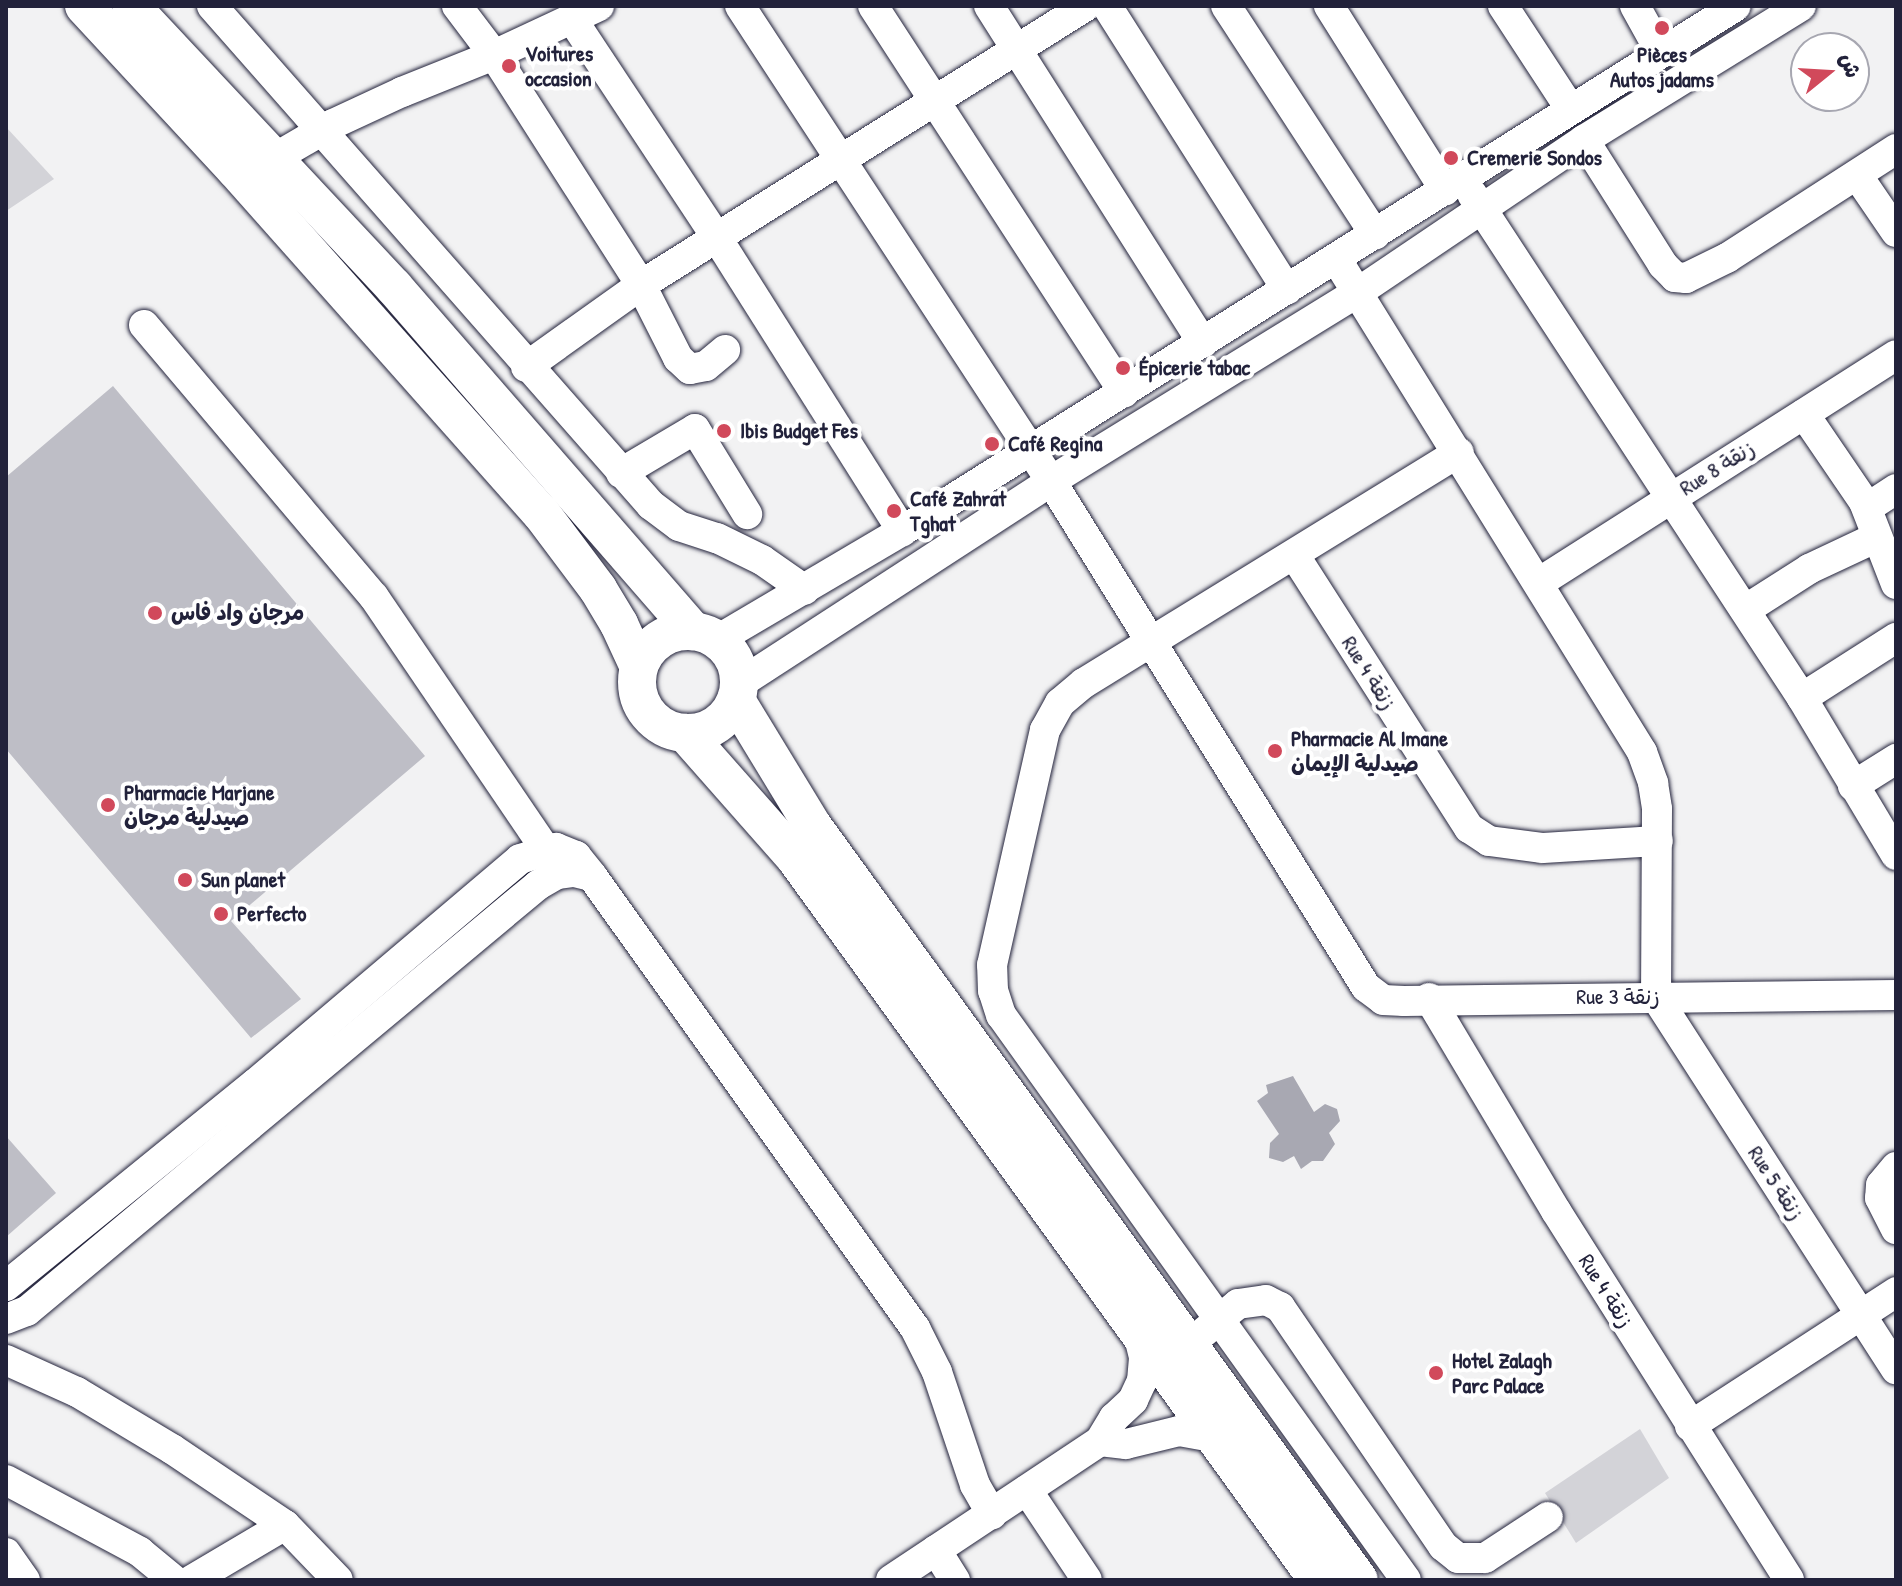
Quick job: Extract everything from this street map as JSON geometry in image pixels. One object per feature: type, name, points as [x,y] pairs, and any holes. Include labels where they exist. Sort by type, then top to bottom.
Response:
[{"type":"main road","points":[[84,6],[246,182],[541,513],[598,589],[639,667],[638,693],[650,717],[672,731],[685,733],[710,728],[730,712],[737,692]]},
{"type":"main road","points":[[131,6],[394,287],[705,635],[734,660],[737,692],[812,825],[1204,1332],[1359,1580]]},
{"type":"main road","points":[[639,667],[654,644],[665,636],[705,635]]},
{"type":"main road","points":[[685,733],[768,822],[796,859],[1318,1580]]},
{"type":"street","points":[[212,6],[526,367],[621,473],[666,518],[762,560],[805,590]]},
{"type":"street","points":[[457,6],[494,55],[641,285],[678,358],[690,369],[706,366],[725,350]]},
{"type":"street","points":[[273,159],[402,92],[494,55],[599,6]]},
{"type":"street","name":"Rue 3 زنقة","points":[[740,6],[1051,481],[1366,987],[1383,1000],[1896,995]]},
{"type":"street","points":[[873,6],[1124,393]]},
{"type":"street","points":[[989,6],[1203,343]]},
{"type":"street","points":[[526,367],[641,285],[1086,6]]},
{"type":"street","points":[[1107,6],[1287,290]]},
{"type":"street","points":[[1226,6],[1375,235]]},
{"type":"street","points":[[1329,6],[1454,186],[1481,208],[1802,698],[1896,855]]},
{"type":"street","points":[[1503,6],[1581,104],[1663,265],[1675,277],[1686,278],[1708,270],[1896,149]]},
{"type":"street","points":[[1635,6],[1661,53]]},
{"type":"street","points":[[705,635],[805,590],[902,531],[1736,6]]},
{"type":"street","points":[[737,692],[1051,481],[1357,293],[1597,133],[1801,6]]},
{"type":"street","points":[[572,19],[717,238],[902,531]]},
{"type":"street","points":[[1857,175],[1896,232]]},
{"type":"street","points":[[1337,260],[1540,582],[1642,752],[1653,783],[1658,841],[1656,997]]},
{"type":"street","points":[[144,325],[374,597],[545,849]]},
{"type":"street","name":"Rue 8 زنقة","points":[[1540,582],[1896,355]]},
{"type":"street","points":[[1804,414],[1867,508],[1896,584]]},
{"type":"street","points":[[621,473],[695,429],[747,514]]},
{"type":"street","points":[[1406,1580],[1204,1332],[1001,1015],[993,991],[992,965],[998,927],[1045,730],[1060,703],[1151,641],[1295,556],[1459,452]]},
{"type":"street","points":[[1867,508],[1896,489]]},
{"type":"street","points":[[1745,610],[1809,569],[1877,537]]},
{"type":"street","name":"Rue 4 زنقة","points":[[1295,556],[1469,828],[1489,841],[1542,848],[1658,841]]},
{"type":"street","points":[[1802,698],[1896,638]]},
{"type":"street","points":[[1853,786],[1896,759]]},
{"type":"street","points":[[6,1286],[256,1083],[520,859],[556,848],[576,856],[592,876],[915,1328],[937,1372],[975,1485],[992,1514]]},
{"type":"street","points":[[6,1319],[27,1311],[538,885],[557,874],[574,872],[592,876]]},
{"type":"street","name":"Rue 5 زنقة","points":[[1656,997],[1896,1369]]},
{"type":"street","name":"Rue 4 زنقة","points":[[1429,998],[1690,1426],[1789,1580]]},
{"type":"street","points":[[1896,1167],[1881,1185],[1880,1198],[1896,1229]]},
{"type":"street","points":[[1690,1426],[1896,1292]]},
{"type":"street","points":[[1204,1332],[1238,1304],[1266,1300],[1280,1307],[1443,1546],[1458,1558],[1485,1558],[1548,1517]]},
{"type":"street","points":[[891,1580],[1100,1441],[1114,1418],[1133,1400],[1142,1381],[1142,1344],[1132,1320]]},
{"type":"street","points":[[6,1360],[91,1400],[172,1449],[285,1525],[338,1580]]},
{"type":"street","points":[[1100,1441],[1126,1444],[1179,1431],[1220,1442]]},
{"type":"street","points":[[6,1480],[140,1552],[174,1580]]},
{"type":"street","points":[[1027,1490],[1087,1580]]},
{"type":"street","points":[[192,1580],[285,1525]]},
{"type":"street","points":[[936,1550],[955,1580]]},
{"type":"street","points":[[6,1553],[25,1580]]},
{"type":"shaded area","points":[[6,127],[54,179],[6,211]]},
{"type":"shaded area","points":[[1293,1076],[1314,1112],[1325,1104],[1337,1109],[1340,1121],[1329,1133],[1335,1144],[1323,1161],[1312,1161],[1301,1169],[1294,1156],[1283,1162],[1269,1158],[1270,1143],[1279,1134],[1257,1101],[1268,1093],[1266,1085]]},
{"type":"shaded area","points":[[1640,1429],[1669,1478],[1576,1543],[1545,1493]]},
{"type":"building","name":"مرجان واد فاس","points":[[113,386],[425,756],[231,921],[301,999],[251,1038],[6,749],[6,477]]},
{"type":"building","points":[[6,1136],[56,1193],[6,1237]]},
{"type":"place","name":"Pièces Autos jadams","points":[[1662,28]]},
{"type":"place","name":"Voitures occasion","points":[[509,66]]},
{"type":"place","name":"Cremerie Sondos","points":[[1451,158]]},
{"type":"place","name":"Épicerie tabac","points":[[1123,368]]},
{"type":"place","name":"Ibis Budget Fes","points":[[724,431]]},
{"type":"place","name":"Café Regina","points":[[992,444]]},
{"type":"place","name":"Café Zahrat Tghat","points":[[894,511]]},
{"type":"place","name":"مرجان واد فاس","points":[[155,613]]},
{"type":"place","name":"Pharmacie Al Imane صيدلية الإيمان","points":[[1275,751]]},
{"type":"place","name":"Pharmacie Marjane صيدلية مرجان","points":[[108,805]]},
{"type":"place","name":"Sun planet","points":[[185,880]]},
{"type":"place","name":"Perfecto","points":[[221,914]]},
{"type":"place","name":"Hotel Zalagh Parc Palace","points":[[1436,1373]]}]
